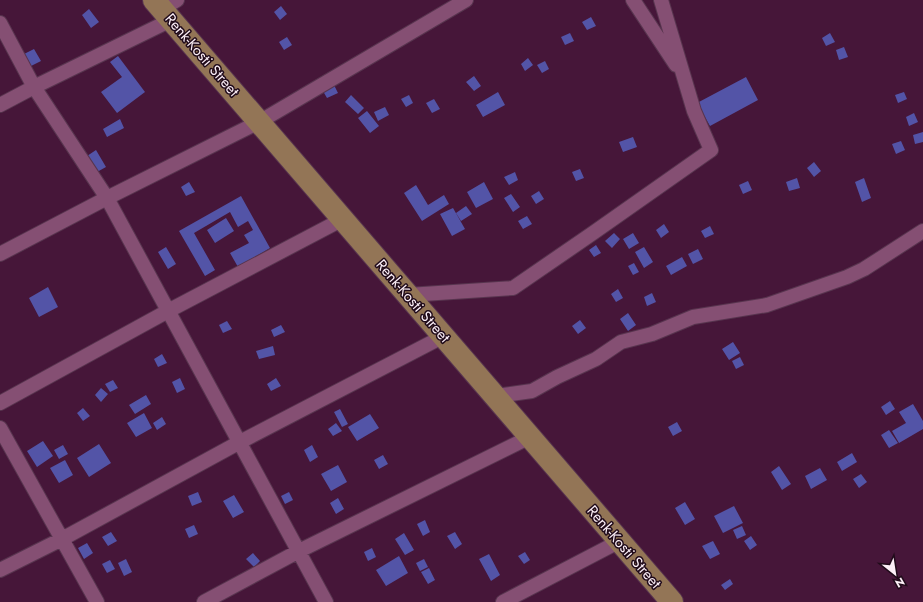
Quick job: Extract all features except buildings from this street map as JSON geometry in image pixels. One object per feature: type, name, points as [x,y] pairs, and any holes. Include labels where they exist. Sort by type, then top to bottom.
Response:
[{"type":"main road","name":"Renk-Kosti Street","points":[[166,7],[259,122],[672,602]]},
{"type":"street","points":[[0,254],[107,198],[259,122],[466,0]]},
{"type":"street","points":[[633,0],[684,79]]},
{"type":"street","points":[[408,295],[513,288],[711,150],[694,111],[661,0]]},
{"type":"street","points":[[0,105],[34,87],[166,7]]},
{"type":"street","points":[[0,23],[34,87],[107,198],[326,602]]},
{"type":"street","points":[[0,403],[168,311],[343,219]]},
{"type":"street","points":[[496,396],[532,392],[557,377],[596,359],[621,342],[652,334],[693,317],[767,305],[847,277],[864,269],[923,231]]},
{"type":"street","points":[[0,570],[62,539],[240,442],[444,336]]},
{"type":"street","points":[[0,428],[97,602]]},
{"type":"street","points":[[204,602],[299,551],[530,437]]},
{"type":"street","points":[[503,602],[620,541]]}]
